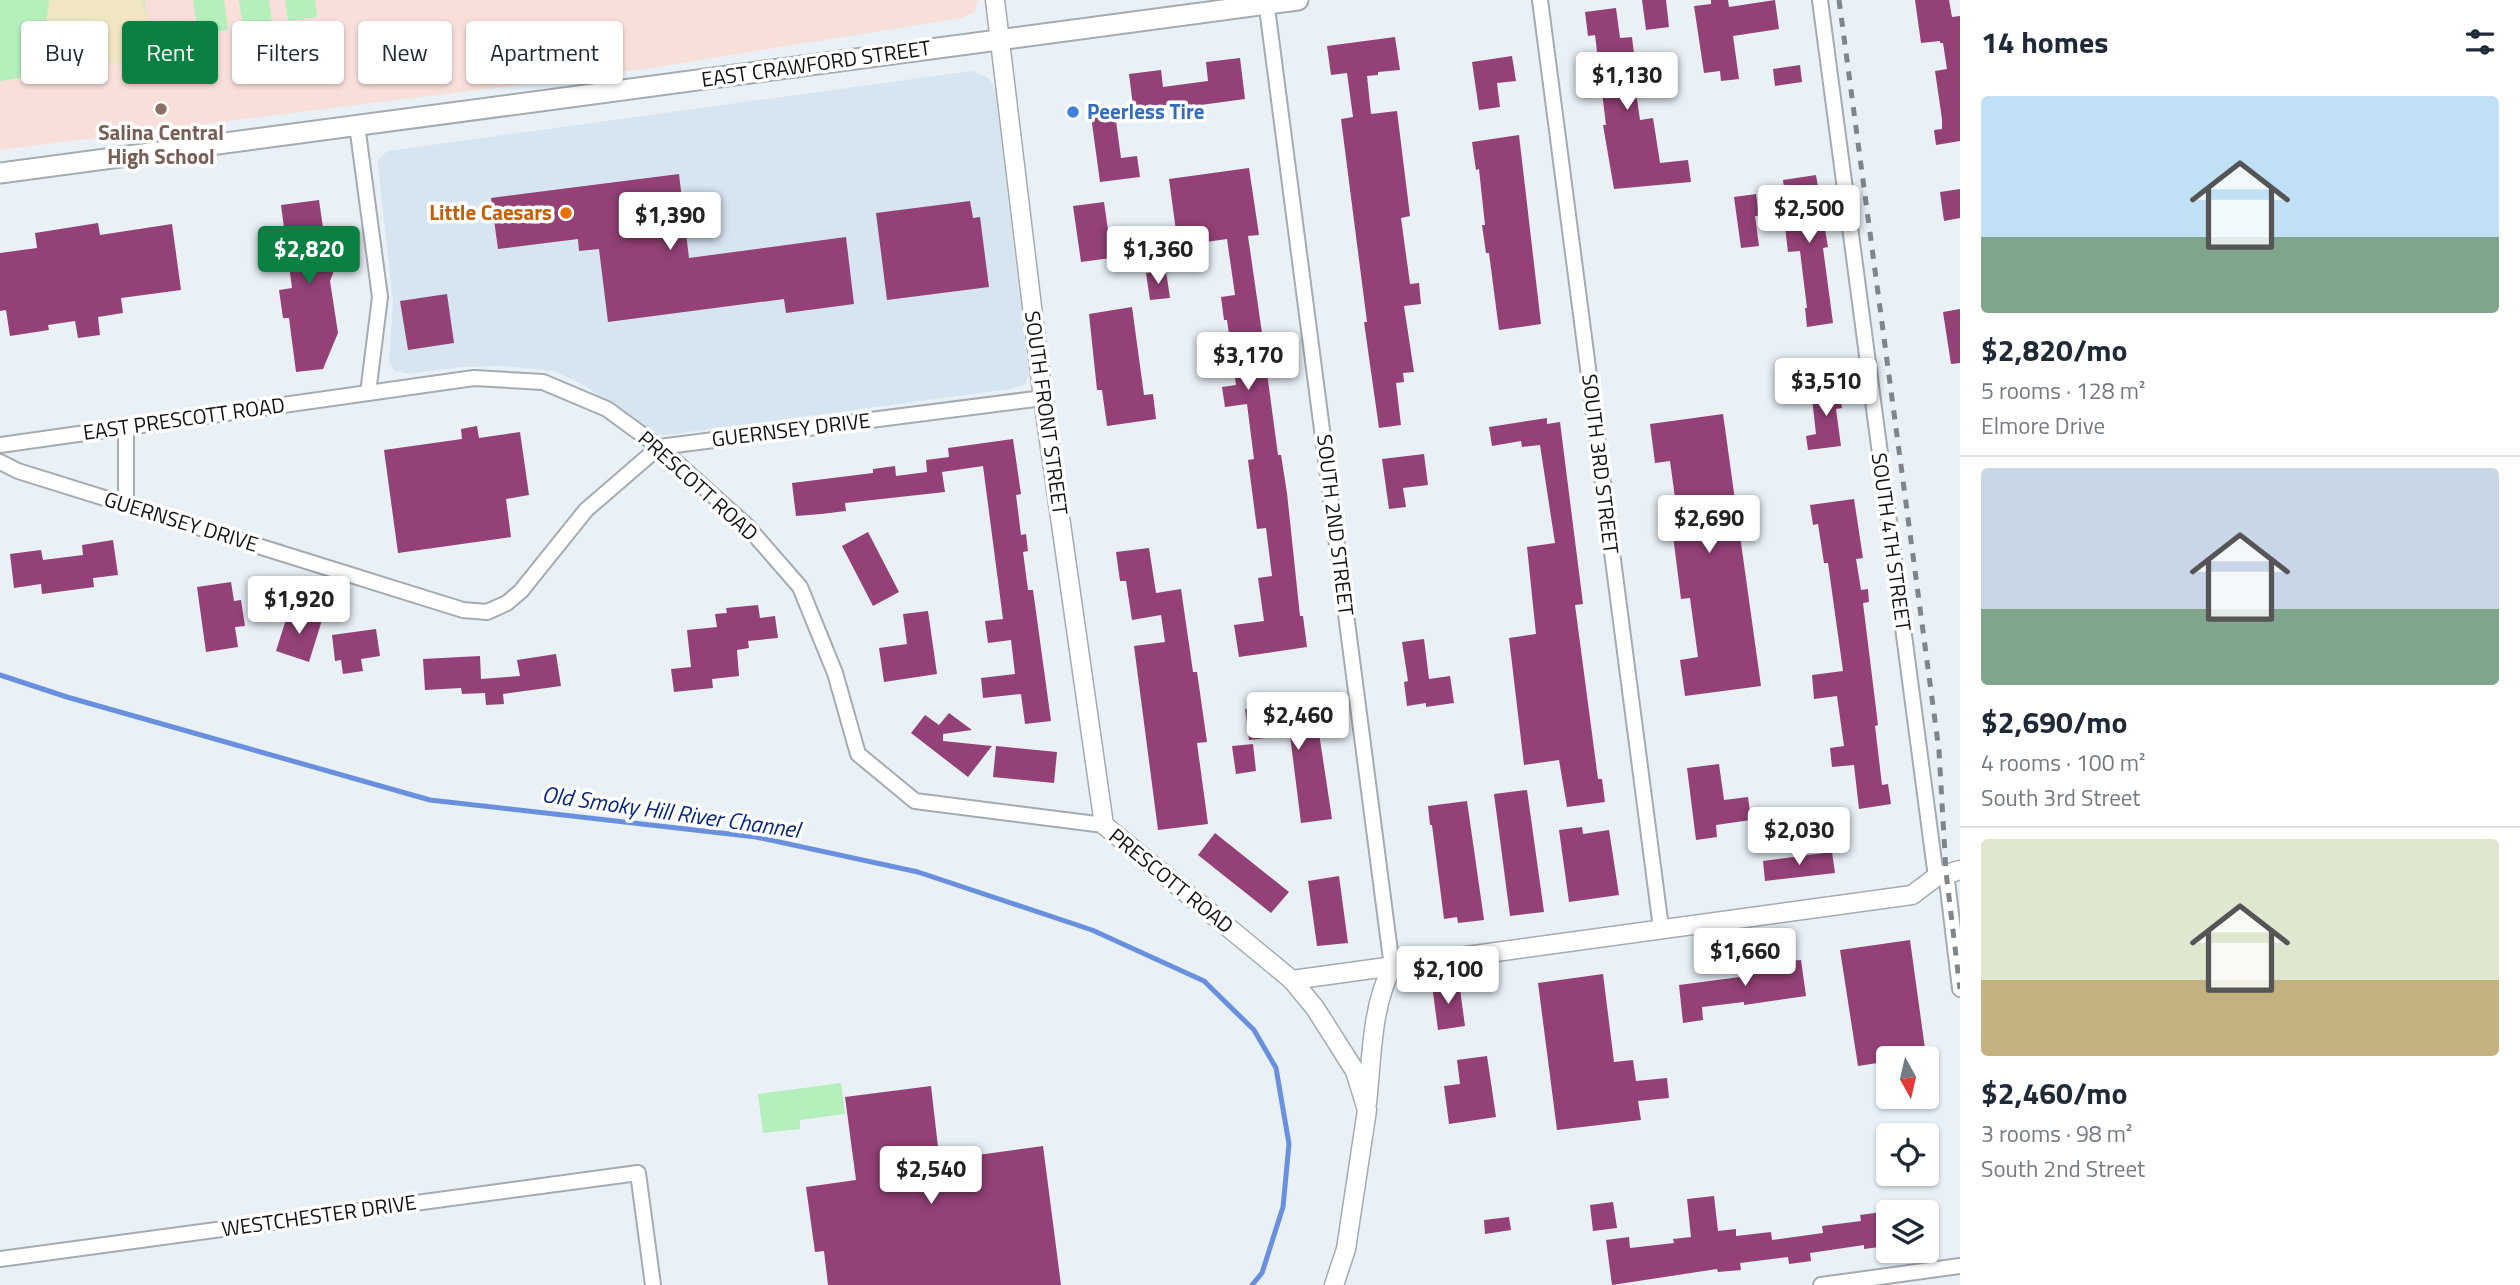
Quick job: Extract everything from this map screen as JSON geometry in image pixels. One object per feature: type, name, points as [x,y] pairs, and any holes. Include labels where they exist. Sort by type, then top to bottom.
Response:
[{"type":"main road","name":"EAST CRAWFORD STREET","points":[[0,173],[1267,2],[1298,0]]},
{"type":"street","name":"SOUTH FRONT STREET","points":[[995,0],[1043,398],[1104,825]]},
{"type":"street","name":"SOUTH 3RD STREET","points":[[1540,0],[1661,928]]},
{"type":"street","name":"SOUTH 4TH STREET","points":[[1819,0],[1947,873],[1960,989]]},
{"type":"street","name":"SOUTH 2ND STREET","points":[[1267,2],[1392,967]]},
{"type":"street","points":[[357,125],[380,297],[368,393]]},
{"type":"street","name":"PRESCOTT ROAD","points":[[368,393],[474,378],[543,382],[607,409],[659,447],[746,525],[800,587],[835,673],[858,754],[915,800],[1104,825],[1292,980],[1315,1008],[1355,1072],[1367,1110]]},
{"type":"street","name":"EAST PRESCOTT ROAD","points":[[0,445],[368,393]]},
{"type":"street","name":"GUERNSEY DRIVE","points":[[0,462],[18,471],[463,610],[487,612],[507,603],[521,591],[586,510],[659,447],[1043,398]]},
{"type":"street","points":[[126,426],[126,505]]},
{"type":"street","points":[[1292,980],[1912,895],[1947,873]]},
{"type":"street","points":[[1334,1285],[1346,1250],[1367,1110],[1378,1004],[1383,984],[1392,967]]},
{"type":"street","name":"WESTCHESTER DRIVE","points":[[0,1259],[638,1173],[653,1285]]},
{"type":"street","points":[[1821,1285],[1960,1266]]},
{"type":"shaded area","name":"Salina Central High School","points":[[0,0],[978,0],[975,12],[961,18],[623,72],[623,21],[466,21],[466,84],[526,84],[0,150]]},
{"type":"shaded area","points":[[971,71],[988,77],[995,89],[1029,375],[1025,385],[667,435],[652,433],[584,385],[553,371],[502,366],[460,367],[409,374],[395,371],[389,362],[393,301],[378,167],[378,160],[387,151]]},
{"type":"green space","points":[[0,0],[144,0],[148,21],[122,21],[122,61],[108,64],[108,21],[21,21],[21,78],[0,81]]},
{"type":"green space","points":[[193,0],[224,0],[228,30],[218,31],[218,21],[196,21]]},
{"type":"green space","points":[[239,0],[269,0],[272,21],[242,21]]},
{"type":"green space","points":[[285,0],[315,0],[317,17],[288,21]]},
{"type":"green space","points":[[841,1083],[845,1114],[800,1120],[800,1129],[763,1133],[758,1094]]},
{"type":"sand","points":[[49,0],[143,0],[148,21],[122,21],[122,61],[108,64],[108,21],[46,21]]},
{"type":"building","points":[[1642,0],[1666,0],[1669,27],[1646,30]]},
{"type":"building","points":[[1711,0],[1728,0],[1729,7],[1775,0],[1779,29],[1733,36],[1739,79],[1721,81],[1720,71],[1704,73],[1694,6],[1711,4]]},
{"type":"building","points":[[1915,0],[1949,0],[1952,17],[1960,16],[1960,141],[1936,145],[1934,130],[1942,129],[1942,119],[1935,71],[1947,69],[1943,43],[1921,43]]},
{"type":"building","points":[[1616,8],[1620,38],[1632,37],[1636,71],[1633,71],[1640,120],[1653,118],[1660,163],[1688,160],[1691,182],[1614,189],[1603,125],[1606,125],[1595,35],[1588,36],[1585,12]]},
{"type":"building","points":[[1395,37],[1400,70],[1367,76],[1371,114],[1397,111],[1410,216],[1401,218],[1410,284],[1419,283],[1421,304],[1404,306],[1414,372],[1403,373],[1404,382],[1396,383],[1401,425],[1379,428],[1341,119],[1353,117],[1347,73],[1331,75],[1327,46]]},
{"type":"building","points":[[1512,56],[1516,81],[1497,83],[1500,107],[1479,110],[1472,62]]},
{"type":"building","points":[[1240,58],[1245,99],[1134,114],[1129,74],[1161,70],[1163,87],[1208,81],[1206,62]]},
{"type":"building","points":[[1800,65],[1802,82],[1775,86],[1773,69]]},
{"type":"building","points":[[1114,106],[1121,158],[1137,156],[1140,177],[1100,182],[1090,109]]},
{"type":"building","points":[[1519,135],[1541,324],[1499,330],[1489,253],[1486,253],[1482,225],[1485,225],[1479,169],[1476,170],[1472,142]]},
{"type":"building","points":[[1249,168],[1259,235],[1248,236],[1262,333],[1269,332],[1273,357],[1265,358],[1278,455],[1281,455],[1287,493],[1300,616],[1303,616],[1307,647],[1239,657],[1234,625],[1264,621],[1258,578],[1272,576],[1266,528],[1257,529],[1248,460],[1254,459],[1247,404],[1225,407],[1222,387],[1236,385],[1221,297],[1235,295],[1227,239],[1178,246],[1169,179]]},
{"type":"building","points":[[679,174],[689,258],[846,237],[854,304],[786,313],[784,299],[608,322],[599,249],[579,251],[578,239],[498,249],[491,198]]},
{"type":"building","points":[[1816,175],[1828,247],[1823,248],[1833,323],[1807,327],[1800,251],[1788,252],[1785,227],[1789,226],[1783,180]]},
{"type":"building","points":[[1960,189],[1960,218],[1944,221],[1940,192]]},
{"type":"building","points":[[1756,194],[1759,216],[1755,216],[1759,246],[1741,248],[1734,197]]},
{"type":"building","points":[[319,200],[324,235],[331,238],[335,268],[330,281],[338,333],[323,369],[296,372],[289,318],[283,318],[279,290],[292,288],[281,205]]},
{"type":"building","points":[[970,201],[973,218],[980,217],[989,287],[887,300],[876,213]]},
{"type":"building","points":[[1104,202],[1108,230],[1114,229],[1118,257],[1081,262],[1073,206]]},
{"type":"building","points":[[98,223],[100,235],[172,224],[181,290],[121,298],[123,313],[98,317],[100,335],[78,338],[75,321],[48,325],[49,330],[10,336],[6,310],[0,311],[0,253],[37,248],[35,233]]},
{"type":"building","points":[[1166,271],[1170,298],[1150,300],[1146,273]]},
{"type":"building","points":[[447,294],[454,343],[408,350],[400,301]]},
{"type":"building","points":[[1132,307],[1144,395],[1153,394],[1156,419],[1107,426],[1102,390],[1097,390],[1089,314]]},
{"type":"building","points":[[1960,309],[1960,363],[1951,364],[1943,312]]},
{"type":"building","points":[[1839,383],[1842,408],[1836,409],[1841,446],[1808,450],[1806,436],[1816,434],[1812,398],[1819,397],[1818,386]]},
{"type":"building","points":[[1723,414],[1761,686],[1685,696],[1680,660],[1698,657],[1690,598],[1681,599],[1672,528],[1679,527],[1670,461],[1655,463],[1650,424]]},
{"type":"building","points":[[1547,418],[1547,424],[1560,422],[1583,604],[1575,605],[1598,779],[1602,779],[1605,802],[1567,807],[1559,760],[1524,765],[1509,638],[1536,634],[1527,547],[1555,543],[1540,445],[1522,447],[1521,441],[1492,446],[1489,427]]},
{"type":"building","points":[[477,426],[479,438],[520,432],[529,495],[506,499],[511,537],[398,553],[384,450],[462,439],[461,429]]},
{"type":"building","points":[[1013,439],[1021,494],[1016,495],[1021,535],[1026,534],[1028,551],[1023,552],[1028,590],[1033,590],[1051,721],[1025,724],[1021,694],[983,698],[981,678],[1015,674],[1011,640],[988,643],[985,621],[1003,619],[983,466],[942,472],[945,492],[845,503],[846,511],[821,514],[796,516],[792,483],[873,473],[873,469],[895,466],[896,476],[927,472],[926,460],[949,457],[948,448]]},
{"type":"building","points":[[1424,454],[1428,485],[1403,488],[1406,507],[1389,509],[1382,459]]},
{"type":"building","points":[[1854,499],[1863,558],[1856,559],[1861,590],[1868,589],[1869,602],[1863,603],[1878,725],[1875,726],[1882,785],[1888,784],[1891,804],[1859,809],[1854,765],[1832,767],[1830,748],[1844,746],[1837,696],[1814,699],[1812,675],[1843,671],[1828,563],[1824,563],[1818,524],[1813,525],[1810,505]]},
{"type":"building","points":[[868,532],[899,592],[873,606],[842,546]]},
{"type":"building","points":[[113,540],[118,575],[93,578],[94,587],[42,594],[41,584],[14,588],[10,554],[41,550],[43,560],[83,555],[82,545]]},
{"type":"building","points":[[1149,548],[1156,593],[1181,589],[1207,742],[1197,743],[1208,824],[1158,830],[1134,646],[1165,642],[1161,615],[1132,620],[1126,581],[1120,581],[1116,552]]},
{"type":"building","points":[[231,582],[234,601],[241,600],[245,626],[235,627],[238,647],[206,652],[197,587]]},
{"type":"building","points":[[758,605],[760,618],[775,616],[778,638],[748,641],[749,648],[737,650],[739,676],[712,679],[713,688],[674,692],[671,669],[691,667],[687,630],[717,627],[715,614],[727,613],[726,608]]},
{"type":"building","points":[[289,610],[322,620],[309,662],[276,651]]},
{"type":"building","points":[[928,611],[937,674],[884,682],[879,648],[907,644],[903,614]]},
{"type":"building","points":[[376,629],[380,656],[361,659],[363,671],[343,674],[341,660],[335,661],[332,635]]},
{"type":"building","points":[[1424,639],[1429,679],[1450,676],[1454,703],[1426,707],[1426,703],[1407,706],[1404,682],[1408,681],[1402,642]]},
{"type":"building","points":[[556,654],[561,686],[503,694],[504,704],[486,705],[485,693],[462,694],[461,688],[425,690],[423,659],[480,656],[481,679],[520,676],[517,660]]},
{"type":"building","points":[[1314,700],[1332,819],[1301,823],[1290,735],[1249,740],[1245,709]]},
{"type":"building","points":[[949,713],[972,730],[943,734],[943,741],[992,746],[968,777],[911,733],[925,715],[939,725]]},
{"type":"building","points":[[1253,744],[1256,771],[1236,774],[1232,746]]},
{"type":"building","points":[[996,746],[1057,752],[1054,783],[993,777]]},
{"type":"building","points":[[1719,764],[1724,800],[1748,797],[1751,820],[1716,825],[1717,837],[1696,840],[1687,768]]},
{"type":"building","points":[[1527,790],[1544,912],[1510,916],[1494,794]]},
{"type":"building","points":[[1467,801],[1484,920],[1458,923],[1457,917],[1444,919],[1428,806]]},
{"type":"building","points":[[1582,827],[1583,834],[1609,830],[1619,895],[1569,902],[1559,830]]},
{"type":"building","points":[[1215,833],[1289,892],[1271,913],[1198,855]]},
{"type":"building","points":[[1832,852],[1835,873],[1765,881],[1763,861]]},
{"type":"building","points":[[1339,876],[1348,943],[1317,946],[1308,881]]},
{"type":"building","points":[[1910,940],[1925,1046],[1876,1046],[1876,1063],[1858,1066],[1840,950]]},
{"type":"building","points":[[1801,960],[1806,996],[1744,1005],[1744,1002],[1702,1007],[1703,1020],[1683,1023],[1679,985],[1740,977],[1739,964]]},
{"type":"building","points":[[1603,974],[1614,1062],[1633,1060],[1636,1081],[1667,1078],[1669,1098],[1638,1101],[1641,1120],[1557,1130],[1538,983]]},
{"type":"building","points":[[1459,981],[1465,1026],[1438,1030],[1432,985]]},
{"type":"building","points":[[1487,1056],[1496,1117],[1449,1124],[1444,1086],[1460,1084],[1457,1060]]},
{"type":"building","points":[[931,1086],[938,1147],[946,1146],[948,1159],[1043,1146],[1061,1285],[828,1285],[824,1251],[815,1252],[806,1187],[856,1180],[845,1097]]},
{"type":"building","points":[[1714,1196],[1718,1231],[1736,1229],[1736,1236],[1771,1232],[1772,1240],[1823,1233],[1822,1226],[1861,1221],[1860,1215],[1876,1213],[1876,1247],[1864,1249],[1864,1245],[1810,1253],[1811,1261],[1789,1264],[1788,1257],[1740,1263],[1741,1270],[1718,1272],[1717,1269],[1612,1285],[1606,1240],[1629,1237],[1630,1248],[1674,1243],[1673,1239],[1691,1237],[1687,1199]]},
{"type":"building","points":[[1613,1202],[1617,1228],[1593,1231],[1590,1205]]},
{"type":"building","points":[[1509,1217],[1511,1230],[1485,1234],[1484,1220]]},
{"type":"waterway","name":"Old Smoky Hill River Channel","points":[[0,675],[67,697],[430,800],[756,837],[918,872],[1092,930],[1204,981],[1254,1030],[1276,1068],[1289,1144],[1283,1207],[1262,1273],[1252,1285]]},
{"type":"railway","points":[[1839,0],[1939,751],[1946,872],[1960,989]]},
{"type":"place","name":"Salina Central High School","points":[[161,109]]},
{"type":"place","name":"Peerless Tire","points":[[1073,112]]},
{"type":"place","name":"Little Caesars","points":[[566,213]]}]
